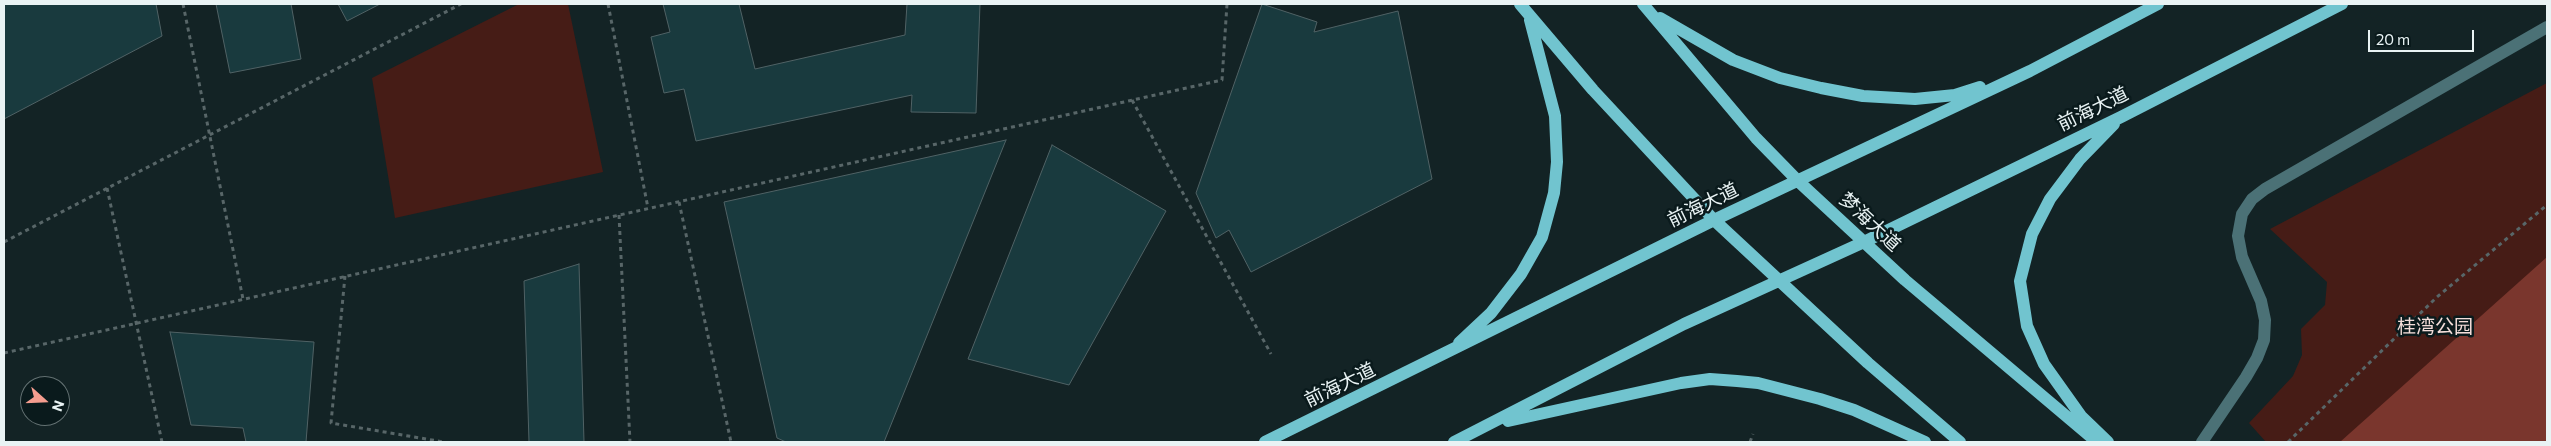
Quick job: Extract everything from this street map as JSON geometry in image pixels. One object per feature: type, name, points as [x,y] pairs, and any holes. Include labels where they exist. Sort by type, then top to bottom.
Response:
[{"type":"main road","points":[[1520,4],[1593,90],[1714,220],[1868,363],[1960,442]]},
{"type":"main road","name":"前海大道","points":[[1265,442],[1714,220],[2030,71],[2158,4]]},
{"type":"main road","name":"前海大道","points":[[1454,442],[1491,425],[1684,324],[1864,242],[2121,117],[2342,4]]},
{"type":"main road","points":[[1646,7],[1692,38],[1734,60],[1780,78],[1863,96],[1915,99],[1955,95],[2030,71]]},
{"type":"main road","name":"梦海大道","points":[[1646,7],[1756,138],[1798,181],[1905,280],[2097,442]]},
{"type":"main road","points":[[1448,353],[1491,313],[1521,274],[1542,236],[1554,193],[1558,162],[1555,116],[1529,15]]},
{"type":"main road","points":[[2108,442],[2081,416],[2044,364],[2027,326],[2020,281],[2032,234],[2050,199],[2080,159],[2121,117]]},
{"type":"main road","points":[[1491,425],[1633,392],[1710,380],[1758,383],[1820,399],[1854,410],[1924,442]]},
{"type":"lane","points":[[2202,442],[2246,377],[2257,358],[2264,340],[2265,320],[2261,301],[2242,257],[2238,236],[2242,214],[2252,199],[2265,189],[2547,27]]},
{"type":"path","points":[[183,4],[243,299]]},
{"type":"path","points":[[4,242],[461,4]]},
{"type":"path","points":[[608,4],[648,208]]},
{"type":"path","points":[[4,353],[1222,80],[1227,4]]},
{"type":"path","points":[[1132,100],[1271,354]]},
{"type":"path","points":[[107,188],[162,442]]},
{"type":"path","points":[[679,202],[731,442]]},
{"type":"path","points":[[2288,442],[2437,297],[2547,205]]},
{"type":"path","points":[[619,215],[630,442]]},
{"type":"path","points":[[345,276],[331,423],[444,442]]},
{"type":"path","points":[[1750,442],[1753,434]]},
{"type":"green space","points":[[519,4],[568,4],[603,172],[395,218],[372,78]]},
{"type":"green space","name":"桂湾公园","points":[[2547,83],[2547,442],[2266,442],[2249,423],[2293,376],[2302,355],[2301,329],[2325,305],[2327,282],[2270,229]]},
{"type":"shaded area","points":[[2547,257],[2547,442],[2340,442]]},
{"type":"building","points":[[4,4],[156,4],[162,36],[4,119]]},
{"type":"building","points":[[216,4],[291,4],[301,59],[230,73]]},
{"type":"building","points":[[338,4],[380,4],[347,21]]},
{"type":"building","points":[[663,4],[739,4],[755,69],[905,35],[907,4],[980,4],[976,113],[911,112],[912,95],[696,141],[684,89],[664,93],[651,37],[670,32]]},
{"type":"building","points":[[1262,4],[1317,22],[1314,32],[1398,11],[1432,179],[1251,272],[1229,230],[1216,238],[1196,193]]},
{"type":"building","points":[[1006,140],[884,442],[786,442],[777,438],[724,202]]},
{"type":"building","points":[[1052,145],[1166,211],[1069,385],[968,359]]},
{"type":"building","points":[[579,264],[584,442],[529,442],[524,281]]},
{"type":"building","points":[[170,332],[314,342],[306,442],[246,442],[243,428],[191,425]]}]
